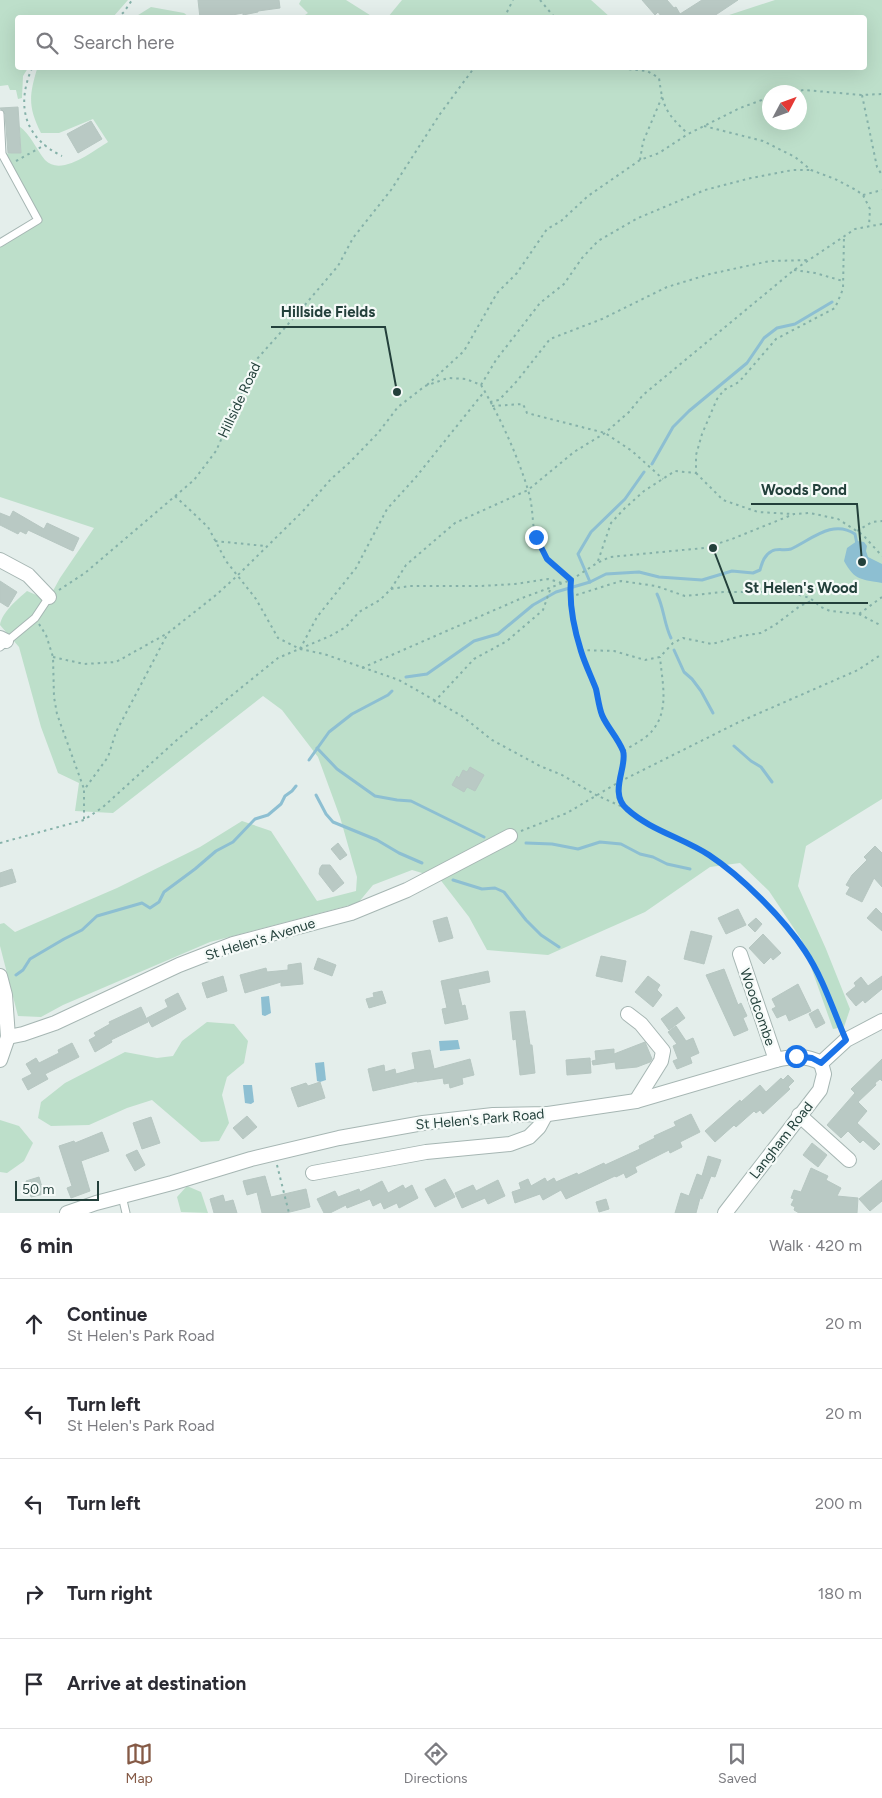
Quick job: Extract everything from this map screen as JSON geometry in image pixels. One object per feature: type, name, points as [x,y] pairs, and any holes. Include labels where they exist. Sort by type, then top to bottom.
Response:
[{"type":"street","points":[[0,560],[28,575],[49,598]]},
{"type":"street","name":"St Helen's Avenue","points":[[8,1037],[55,1023],[179,965],[233,944],[351,913],[407,890],[510,836]]},
{"type":"street","name":"Woodcombe","points":[[740,954],[776,1060]]},
{"type":"street","points":[[0,976],[5,995],[8,1037],[0,1060]]},
{"type":"street","points":[[628,1014],[640,1024],[663,1051],[661,1061],[636,1101]]},
{"type":"street","points":[[821,1063],[846,1040],[882,1021]]},
{"type":"street","name":"St Helen's Park Road","points":[[67,1213],[122,1196],[172,1184],[251,1159],[339,1138],[423,1123],[492,1115],[546,1114],[636,1101],[776,1060],[796,1056],[812,1058],[821,1063]]},
{"type":"street","name":"Langham Road","points":[[725,1213],[820,1090],[824,1074],[821,1063]]},
{"type":"street","points":[[313,1173],[426,1152],[510,1144],[529,1137],[539,1127],[546,1114]]},
{"type":"street","points":[[799,1115],[849,1160]]},
{"type":"lane","points":[[0,114],[2,154],[38,220],[0,243]]},
{"type":"lane","points":[[2,642],[35,618],[49,598]]},
{"type":"lane","points":[[122,1196],[126,1213]]},
{"type":"path","points":[[121,15],[132,0]]},
{"type":"path","points":[[506,15],[513,0]]},
{"type":"path","points":[[540,0],[553,15]]},
{"type":"path","points":[[31,70],[26,81],[26,123],[36,138],[51,151],[62,156]]},
{"type":"path","name":"Hillside Road","points":[[49,598],[85,573],[194,480],[216,451],[257,359],[338,266],[353,238],[391,190],[440,114],[473,70]]},
{"type":"path","points":[[634,70],[647,71],[660,78],[662,97],[670,116],[688,134]]},
{"type":"path","points":[[807,90],[862,95],[882,94]]},
{"type":"path","points":[[862,95],[878,167],[882,175]]},
{"type":"path","points":[[640,160],[643,142],[662,97]]},
{"type":"path","points":[[52,657],[84,664],[116,662],[168,633],[237,576],[378,433],[398,407],[426,386],[464,350],[497,293],[517,273],[547,229],[561,220],[588,196],[640,160],[659,153],[688,134],[740,108],[762,100]]},
{"type":"path","points":[[704,126],[763,141],[795,157],[810,170]]},
{"type":"path","points":[[9,166],[45,146]]},
{"type":"path","points":[[481,385],[496,360],[540,303],[564,284],[582,258],[598,241],[638,218],[705,190],[751,178],[793,170],[810,170],[836,178],[863,195],[870,209],[869,226]]},
{"type":"path","points":[[863,195],[882,190]]},
{"type":"path","points":[[0,843],[84,820],[103,807],[211,710],[278,658],[330,636],[346,626],[358,612],[380,600],[391,589],[406,565],[455,523],[528,490],[574,452],[605,433],[629,412],[643,395],[794,270],[855,229],[882,224]]},
{"type":"path","points":[[696,473],[696,455],[702,434],[717,399],[724,390],[739,382],[776,339],[835,308],[843,289],[844,281],[844,236]]},
{"type":"path","points":[[490,402],[499,400],[517,381],[550,339],[602,319],[666,288],[710,274],[770,261],[810,260]]},
{"type":"path","points":[[794,270],[815,273],[844,281]]},
{"type":"path","points":[[426,386],[448,378],[466,379],[481,385],[507,436],[528,490],[533,506],[536,537],[547,559],[571,580]]},
{"type":"path","points":[[300,649],[317,617],[356,568],[387,509],[416,477],[484,391]]},
{"type":"path","points":[[492,406],[522,404],[527,412],[605,433],[632,451],[662,479]]},
{"type":"path","points":[[597,563],[611,523],[644,491],[675,471],[696,473],[723,500],[758,512],[810,513],[838,519],[863,534],[882,556]]},
{"type":"path","points":[[175,496],[208,527],[226,561],[256,599],[278,638],[300,649],[324,654],[399,680],[434,702],[462,716],[492,740],[540,766],[562,775],[596,795],[625,808],[650,825],[710,856],[745,884],[772,910],[804,950],[821,980],[846,1040]]},
{"type":"path","points":[[362,668],[522,598],[571,580],[610,557],[704,548],[794,514]]},
{"type":"path","points":[[857,531],[872,522],[882,521]]},
{"type":"path","points":[[216,541],[265,546]]},
{"type":"path","points":[[391,589],[410,586],[515,584],[548,579],[562,583]]},
{"type":"path","points":[[571,580],[570,596],[580,650],[596,690],[601,714],[623,751],[619,782],[620,797],[625,808]]},
{"type":"path","points":[[570,596],[621,581],[656,586],[685,596],[724,592],[789,592],[810,598],[821,607],[830,611],[859,614],[882,626]]},
{"type":"path","points":[[434,702],[474,659],[507,641],[542,610],[551,587]]},
{"type":"path","points":[[859,614],[882,597]]},
{"type":"path","points":[[580,650],[614,651],[645,660],[660,657],[673,643],[683,638],[712,644],[761,633],[800,606],[813,600]]},
{"type":"path","points":[[35,618],[46,635],[52,657],[54,697],[57,714],[84,790],[84,820]]},
{"type":"path","points":[[84,790],[108,757],[116,732],[168,633]]},
{"type":"path","points":[[510,836],[567,813],[619,782],[739,722],[858,670],[882,654]]},
{"type":"path","points":[[623,751],[652,732],[663,713],[660,657]]},
{"type":"path","points":[[274,1153],[289,1213]]},
{"type":"green space","points":[[0,0],[128,0],[115,15],[15,15],[15,70],[27,70],[23,76],[22,98],[18,99],[16,90],[10,90],[8,85],[0,86]]},
{"type":"green space","points":[[301,0],[346,0],[370,15],[305,15],[308,13],[299,4]]},
{"type":"green space","points":[[402,0],[591,0],[608,15],[390,15]]},
{"type":"green space","points":[[775,0],[882,0],[882,799],[806,846],[798,886],[850,1009],[844,1027],[833,1029],[801,939],[769,891],[740,863],[710,867],[645,912],[548,955],[487,950],[469,917],[439,878],[412,870],[373,885],[358,903],[210,942],[63,1005],[41,1017],[18,1016],[0,946],[0,924],[4,923],[15,932],[117,888],[200,847],[242,821],[271,831],[317,901],[356,891],[357,877],[340,817],[318,757],[282,710],[263,696],[113,813],[75,811],[79,783],[58,773],[41,727],[19,647],[0,625],[7,611],[27,591],[48,600],[60,578],[94,528],[0,497],[0,243],[38,219],[2,154],[21,152],[19,126],[45,160],[59,166],[77,161],[108,142],[93,119],[59,133],[41,133],[34,116],[31,94],[37,70],[867,70],[867,15],[729,15]]},
{"type":"green space","points":[[151,7],[186,15],[138,15]]},
{"type":"green space","points":[[207,1022],[234,1024],[248,1041],[244,1063],[227,1077],[222,1095],[229,1123],[219,1141],[201,1142],[152,1100],[127,1108],[89,1125],[51,1126],[38,1118],[41,1102],[65,1083],[125,1052],[157,1058],[173,1056],[182,1041]]},
{"type":"green space","points":[[0,1120],[19,1126],[33,1143],[24,1161],[7,1173],[0,1172]]},
{"type":"green space","points":[[187,1186],[201,1192],[208,1213],[181,1212],[177,1197]]},
{"type":"water","points":[[857,541],[864,542],[867,546],[868,557],[882,564],[882,583],[859,578],[848,568],[844,561],[847,548]]},
{"type":"water","points":[[269,996],[271,1013],[265,1016],[262,1015],[261,997]]},
{"type":"water","points":[[458,1040],[460,1049],[440,1051],[439,1041]]},
{"type":"water","points":[[324,1062],[326,1080],[320,1082],[317,1081],[315,1063]]},
{"type":"water","points":[[243,1085],[252,1085],[254,1102],[251,1104],[245,1103]]},
{"type":"building","points":[[198,0],[279,0],[280,8],[243,15],[243,13],[200,15]]},
{"type":"building","points":[[642,0],[667,0],[674,8],[676,7],[680,14],[702,0],[738,0],[716,15],[660,15],[658,12],[655,15]]},
{"type":"building","points":[[18,107],[21,153],[8,153],[5,114],[0,108]]},
{"type":"building","points":[[91,121],[102,139],[78,153],[67,134]]},
{"type":"building","points":[[13,511],[44,529],[47,523],[79,538],[73,551],[28,530],[26,534],[20,531],[18,534],[0,525],[0,513],[10,517]]},
{"type":"building","points":[[0,581],[17,592],[8,607],[0,602]]},
{"type":"building","points":[[470,767],[484,775],[475,791],[467,787],[464,792],[452,785],[457,776],[459,778],[463,770],[467,772]]},
{"type":"building","points":[[338,843],[347,855],[340,860],[331,849]]},
{"type":"building","points":[[875,846],[882,853],[882,887],[874,878],[862,902],[846,894],[850,887],[846,885],[852,875],[867,860],[864,857]]},
{"type":"building","points":[[322,865],[330,865],[344,883],[333,892],[319,874]]},
{"type":"building","points":[[12,869],[16,882],[0,887],[0,873]]},
{"type":"building","points":[[876,908],[882,914],[882,931],[867,918]]},
{"type":"building","points":[[738,909],[746,925],[726,934],[718,918]]},
{"type":"building","points":[[447,917],[453,938],[439,942],[433,921]]},
{"type":"building","points":[[756,918],[762,924],[755,932],[748,925]]},
{"type":"building","points":[[691,931],[712,936],[704,964],[684,959]]},
{"type":"building","points":[[763,934],[781,953],[773,960],[771,957],[764,964],[749,948]]},
{"type":"building","points":[[601,956],[626,961],[622,982],[596,976]]},
{"type":"building","points":[[318,958],[336,965],[332,976],[314,969]]},
{"type":"building","points":[[301,963],[303,984],[281,986],[281,982],[245,993],[240,975],[266,968],[267,972],[288,970],[288,965]]},
{"type":"building","points":[[724,969],[738,1005],[741,1003],[747,1016],[743,1018],[748,1030],[734,1036],[706,975]]},
{"type":"building","points":[[488,971],[490,982],[458,989],[462,1006],[465,1005],[468,1019],[445,1024],[442,1009],[447,1008],[441,981]]},
{"type":"building","points":[[223,976],[227,991],[207,998],[202,983]]},
{"type":"building","points":[[648,976],[660,985],[657,990],[662,995],[653,1007],[635,992]]},
{"type":"building","points":[[882,976],[882,989],[865,1003],[863,1000],[856,1006],[846,994],[856,986],[854,983],[861,977],[868,986]]},
{"type":"building","points":[[798,984],[811,1011],[789,1021],[786,1014],[777,1018],[772,1009],[776,1007],[772,999]]},
{"type":"building","points":[[382,991],[386,1003],[369,1008],[366,999],[374,997],[373,993]]},
{"type":"building","points":[[178,993],[186,1009],[152,1027],[147,1018],[168,1007],[165,1000]]},
{"type":"building","points":[[141,1007],[148,1022],[111,1040],[112,1042],[95,1052],[89,1040],[96,1036],[94,1033],[110,1024],[109,1022]]},
{"type":"building","points":[[677,1007],[685,1018],[669,1030],[661,1019]]},
{"type":"building","points":[[818,1009],[825,1023],[816,1028],[809,1014]]},
{"type":"building","points":[[525,1011],[535,1073],[520,1075],[516,1039],[513,1040],[510,1012]]},
{"type":"building","points":[[676,1026],[686,1041],[693,1038],[699,1053],[690,1057],[692,1063],[677,1069],[673,1061],[678,1059],[673,1046],[677,1044],[668,1032]]},
{"type":"building","points":[[645,1042],[652,1059],[650,1062],[637,1067],[616,1069],[615,1062],[593,1065],[592,1061],[596,1060],[595,1051],[614,1049],[614,1054]]},
{"type":"building","points":[[72,1043],[79,1057],[45,1074],[48,1079],[28,1090],[22,1079],[32,1074],[26,1064],[36,1058],[39,1063],[59,1053],[58,1050]]},
{"type":"building","points":[[430,1050],[434,1069],[470,1059],[474,1075],[462,1078],[463,1084],[450,1088],[449,1083],[444,1084],[443,1078],[417,1081],[373,1091],[368,1069],[384,1065],[385,1072],[395,1069],[396,1074],[415,1069],[412,1053]]},
{"type":"building","points":[[590,1058],[591,1073],[567,1075],[566,1060]]},
{"type":"building","points":[[882,1059],[882,1081],[880,1079],[875,1083],[876,1085],[858,1102],[867,1111],[857,1123],[880,1144],[874,1150],[863,1140],[860,1143],[848,1131],[841,1138],[827,1125],[855,1093],[851,1089]]},
{"type":"building","points":[[788,1075],[794,1081],[788,1087],[790,1089],[763,1114],[760,1110],[756,1113],[754,1111],[715,1142],[705,1131],[760,1085],[766,1092],[781,1078],[783,1080]]},
{"type":"building","points":[[320,1082],[325,1098],[298,1107],[291,1088],[306,1083],[308,1086]]},
{"type":"building","points":[[691,1114],[700,1132],[680,1142],[682,1147],[670,1153],[669,1150],[635,1167],[637,1172],[626,1178],[624,1173],[615,1176],[566,1199],[561,1190],[543,1200],[540,1194],[515,1203],[512,1192],[521,1189],[519,1183],[528,1179],[531,1186],[545,1178],[547,1182],[554,1178],[556,1182],[577,1173],[578,1175],[604,1163],[605,1165],[640,1149],[639,1146],[655,1138],[654,1136],[676,1126],[674,1122]]},
{"type":"building","points":[[247,1116],[257,1127],[243,1139],[233,1128]]},
{"type":"building","points":[[151,1117],[160,1143],[142,1149],[133,1123]]},
{"type":"building","points":[[102,1132],[109,1151],[81,1161],[90,1191],[71,1198],[67,1188],[72,1186],[59,1146],[74,1141],[75,1143]]},
{"type":"building","points":[[812,1143],[827,1155],[818,1167],[803,1155]]},
{"type":"building","points":[[137,1150],[145,1165],[135,1171],[126,1155]]},
{"type":"building","points":[[708,1156],[721,1160],[715,1177],[711,1176],[702,1199],[700,1198],[696,1213],[675,1213],[681,1193],[689,1196],[697,1174],[702,1176]]},
{"type":"building","points":[[811,1168],[828,1176],[826,1180],[841,1188],[837,1196],[858,1198],[857,1213],[799,1213],[794,1210],[795,1207],[791,1205],[794,1199],[791,1198],[794,1190],[801,1192]]},
{"type":"building","points":[[265,1176],[271,1197],[306,1189],[310,1207],[286,1213],[262,1213],[257,1192],[247,1195],[243,1181]]},
{"type":"building","points":[[39,1177],[44,1194],[31,1197],[26,1181]]},
{"type":"building","points":[[445,1179],[455,1197],[435,1207],[425,1189]]},
{"type":"building","points":[[498,1180],[505,1196],[488,1204],[485,1198],[462,1208],[455,1193],[473,1185],[476,1191]]},
{"type":"building","points":[[882,1180],[882,1201],[870,1211],[859,1199]]},
{"type":"building","points":[[382,1181],[388,1193],[403,1185],[405,1189],[412,1185],[418,1198],[399,1208],[397,1203],[384,1209],[381,1202],[373,1206],[370,1199],[347,1208],[346,1205],[330,1213],[324,1213],[317,1199],[335,1191],[338,1197],[359,1189],[360,1192]]},
{"type":"building","points":[[223,1195],[225,1202],[233,1200],[237,1213],[214,1213],[210,1199]]},
{"type":"building","points":[[606,1199],[609,1209],[599,1212],[596,1202]]},
{"type":"waterway","points":[[652,464],[673,427],[689,411],[747,363],[764,338],[777,328],[795,324],[832,302]]},
{"type":"waterway","points":[[590,582],[578,554],[591,532],[625,499],[644,472]]},
{"type":"waterway","points":[[406,677],[427,674],[474,641],[498,634],[533,605],[556,592],[590,582],[606,574],[639,572],[659,577],[702,580],[732,571],[753,573],[760,570],[765,557],[772,551],[791,549],[823,532],[831,530],[847,530],[855,534],[857,544]]},
{"type":"waterway","points":[[657,594],[671,638]]},
{"type":"waterway","points":[[674,650],[684,672],[701,691],[713,713]]},
{"type":"waterway","points":[[309,760],[329,732],[352,714],[392,691]]},
{"type":"waterway","points":[[734,746],[761,767],[772,782]]},
{"type":"waterway","points":[[317,748],[337,769],[375,796],[411,801],[484,837]]},
{"type":"waterway","points":[[16,975],[23,970],[30,959],[82,930],[97,916],[142,903],[150,908],[159,902],[164,892],[216,851],[233,842],[255,819],[268,815],[281,804],[285,796],[296,786]]},
{"type":"waterway","points":[[316,795],[326,814],[333,822],[377,840],[399,853],[422,863]]},
{"type":"waterway","points":[[526,843],[552,844],[578,849],[600,842],[621,844],[640,854],[653,857],[667,864],[690,869]]},
{"type":"waterway","points":[[453,880],[482,889],[495,888],[504,892],[526,920],[541,935],[559,947]]},
{"type":"place","name":"Hillside Fields","points":[[397,392]]},
{"type":"place","name":"St Helen's Wood","points":[[713,548]]},
{"type":"place","name":"Woods Pond","points":[[862,562]]},
{"type":"route","points":[[536,537],[547,559],[571,580],[572,612],[580,650],[596,690],[601,714],[623,751],[619,782],[620,797],[625,808],[650,825],[710,856],[745,884],[772,910],[804,950],[821,980],[846,1040],[821,1063],[812,1058],[796,1056]]}]
